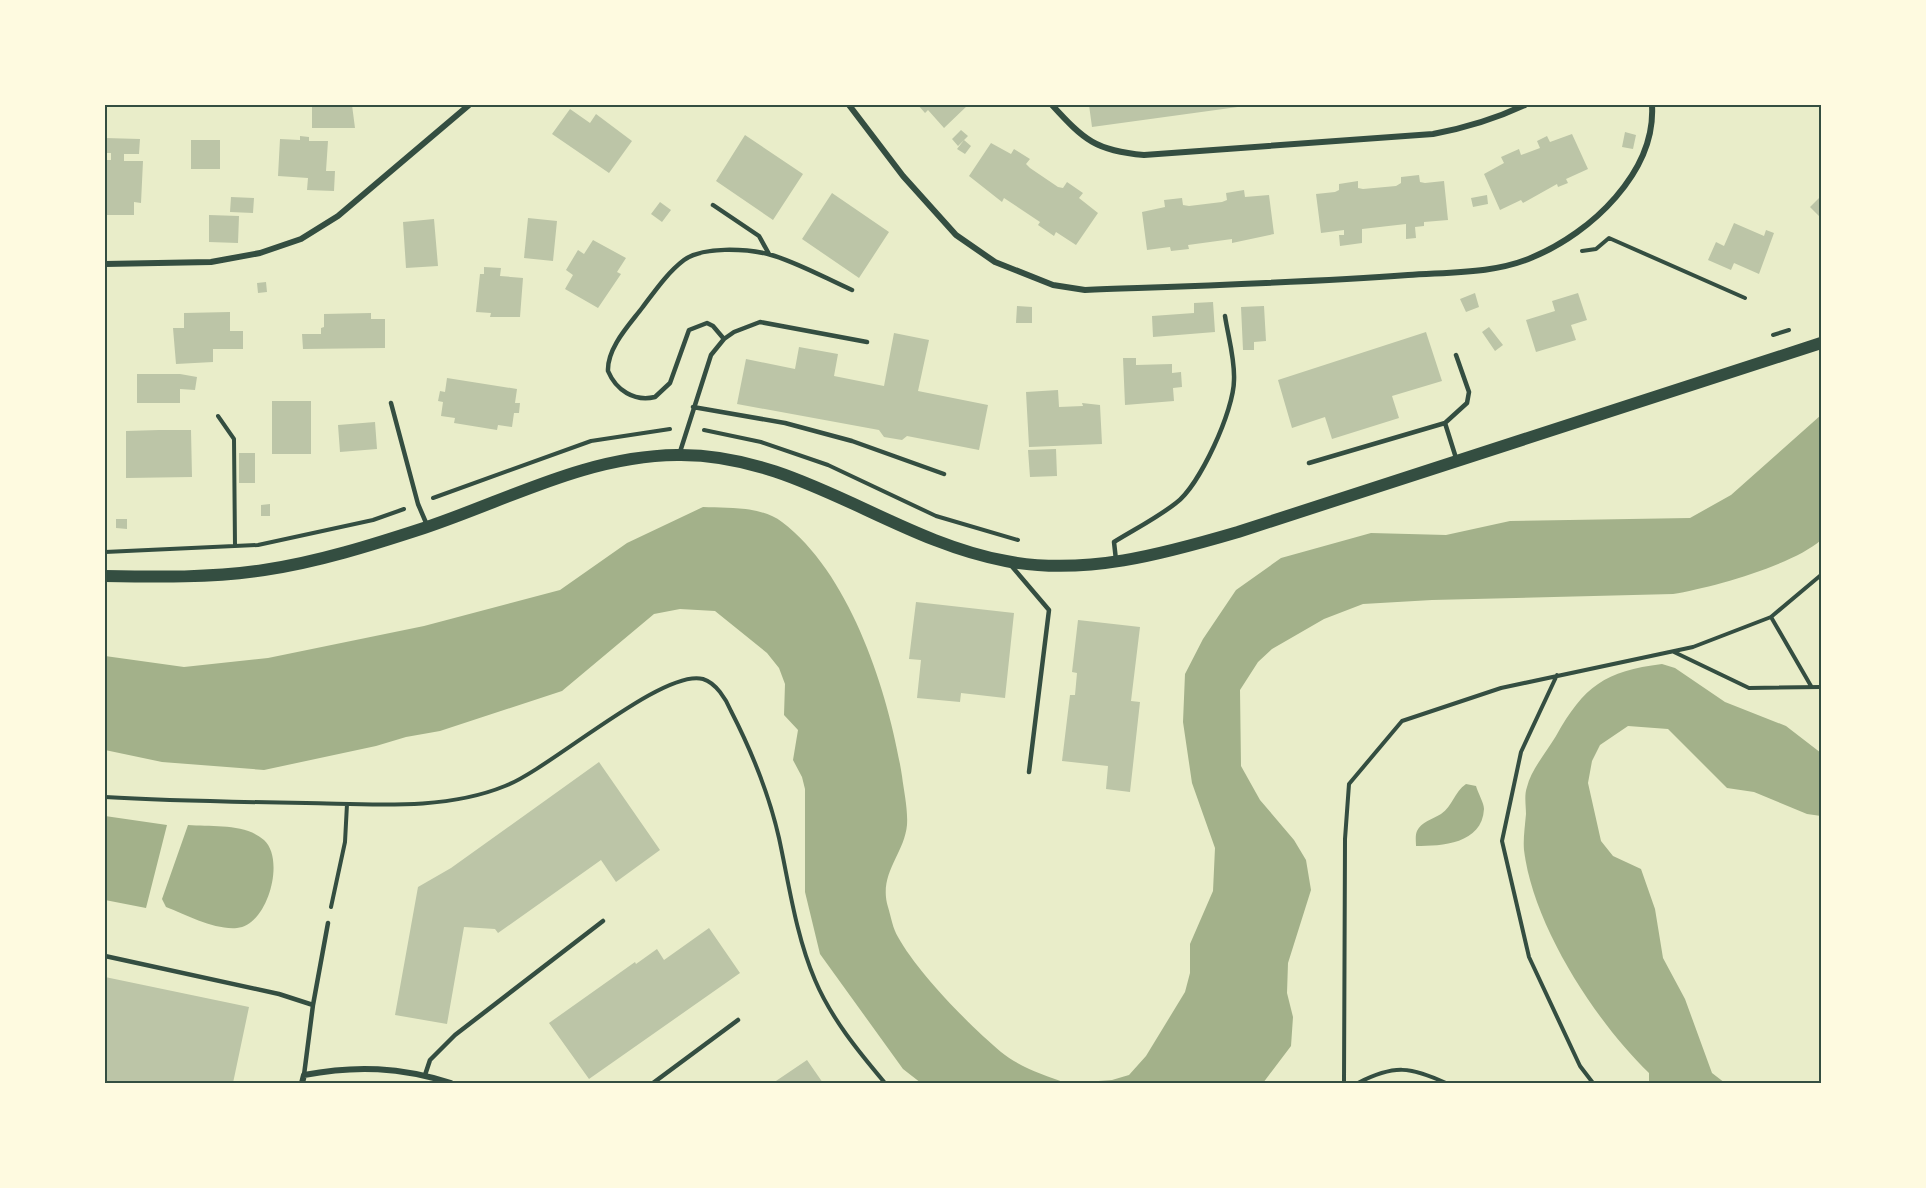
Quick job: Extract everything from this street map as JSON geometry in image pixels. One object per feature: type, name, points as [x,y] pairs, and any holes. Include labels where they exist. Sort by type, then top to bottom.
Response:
[{"type":"main road","points":[[105,576],[216,574],[263,570],[362,548],[428,527],[564,475],[632,459],[679,455],[725,458],[787,474],[930,537],[1007,561],[1047,565],[1116,563],[1154,556],[1238,532],[1821,343]]},
{"type":"street","points":[[105,264],[211,262],[260,253],[301,239],[338,216],[469,105]]},
{"type":"street","points":[[849,105],[903,176],[956,235],[995,262],[1053,285],[1085,290],[1340,280],[1509,265],[1533,257],[1557,244],[1602,211],[1635,173],[1647,146],[1652,105]]},
{"type":"street","points":[[1052,105],[1091,144],[1119,153],[1144,155],[1433,134],[1472,126],[1526,105]]},
{"type":"street","points":[[302,1083],[304,1075],[369,1067],[425,1075],[451,1083]]},
{"type":"lane","points":[[713,205],[759,236],[769,254]]},
{"type":"lane","points":[[724,339],[713,326],[707,323],[689,330],[670,384],[655,397],[639,398],[626,393],[611,378],[608,371],[612,351],[664,278],[685,259],[708,250],[769,254],[852,290]]},
{"type":"lane","points":[[1116,563],[1114,542],[1178,502],[1204,464],[1220,434],[1230,406],[1234,380],[1225,316]]},
{"type":"lane","points":[[679,455],[711,355],[724,339],[760,322],[867,342]]},
{"type":"lane","points":[[1310,463],[1445,423],[1467,403],[1469,392],[1456,355]]},
{"type":"lane","points":[[391,404],[418,504],[428,527]]},
{"type":"lane","points":[[693,407],[785,423],[852,441],[944,474]]},
{"type":"lane","points":[[1445,423],[1457,461]]},
{"type":"lane","points":[[1007,561],[1049,610],[1029,772]]},
{"type":"lane","points":[[425,1075],[430,1060],[455,1035],[603,921]]},
{"type":"lane","points":[[304,1075],[313,1005],[328,923]]},
{"type":"lane","points":[[105,956],[279,994],[313,1005]]},
{"type":"lane","points":[[653,1083],[738,1020]]},
{"type":"path","points":[[1609,238],[1744,298]]},
{"type":"path","points":[[1762,338],[1793,328]]},
{"type":"path","points":[[218,416],[234,439],[235,546]]},
{"type":"path","points":[[105,552],[258,545],[373,520],[591,441],[687,426],[761,442],[828,465],[936,516],[1027,543]]},
{"type":"path","points":[[1344,1083],[1344,839],[1349,784],[1402,722],[1501,688],[1557,674],[1674,652],[1771,617],[1821,575]]},
{"type":"path","points":[[1771,617],[1812,687]]},
{"type":"path","points":[[1674,652],[1749,688],[1821,687]]},
{"type":"path","points":[[1557,674],[1521,752],[1502,841],[1529,957],[1580,1066],[1593,1083]]},
{"type":"path","points":[[105,797],[347,804],[453,801],[504,787],[527,777],[656,691],[690,678],[705,680],[719,690],[730,708],[756,765],[771,807],[786,883],[813,976],[840,1026],[885,1083]]},
{"type":"path","points":[[328,923],[345,842],[347,804]]},
{"type":"path","points":[[1358,1083],[1389,1070],[1404,1068],[1417,1070],[1446,1083]]},
{"type":"shaded area","points":[[1821,415],[1821,540],[1791,558],[1729,581],[1673,594],[1363,604],[1324,619],[1272,649],[1258,662],[1240,690],[1241,766],[1260,800],[1294,840],[1306,860],[1311,890],[1288,963],[1287,993],[1293,1017],[1291,1046],[1263,1083],[1071,1083],[1112,1080],[1129,1075],[1146,1056],[1185,992],[1190,973],[1190,944],[1213,891],[1215,848],[1192,783],[1183,722],[1185,674],[1203,639],[1236,590],[1281,558],[1371,533],[1446,535],[1510,521],[1690,518],[1731,495]]},
{"type":"shaded area","points":[[703,507],[754,510],[774,517],[806,544],[828,572],[847,604],[877,673],[896,744],[907,825],[905,836],[886,884],[888,907],[896,934],[931,982],[988,1041],[1016,1062],[1066,1083],[921,1083],[903,1069],[820,954],[805,892],[805,789],[802,777],[793,760],[798,730],[784,715],[785,684],[779,668],[767,653],[715,611],[680,609],[654,614],[562,691],[440,731],[406,737],[376,746],[264,770],[162,762],[105,750],[105,656],[184,667],[268,658],[424,626],[560,590],[627,543]]},
{"type":"shaded area","points":[[1662,664],[1675,668],[1725,702],[1786,726],[1821,753],[1821,816],[1807,814],[1754,792],[1727,788],[1668,729],[1628,726],[1600,745],[1592,761],[1588,783],[1601,841],[1613,856],[1641,869],[1655,909],[1663,958],[1685,999],[1712,1073],[1725,1083],[1649,1083],[1649,1073],[1608,1027],[1588,999],[1553,940],[1530,879],[1524,850],[1526,793],[1529,781],[1576,705],[1598,684],[1611,677],[1625,671]]},
{"type":"shaded area","points":[[1466,784],[1476,786],[1484,807],[1482,821],[1476,830],[1459,841],[1448,844],[1416,846],[1416,834],[1419,828],[1445,811]]},
{"type":"shaded area","points":[[105,816],[167,825],[146,908],[105,900]]},
{"type":"shaded area","points":[[188,825],[238,828],[264,840],[270,849],[273,876],[270,891],[265,905],[248,924],[237,928],[219,927],[166,907],[162,899]]},
{"type":"building","points":[[312,105],[352,105],[355,128],[312,128]]},
{"type":"building","points":[[918,105],[968,105],[944,128],[928,110],[925,113]]},
{"type":"building","points":[[1089,105],[1245,105],[1245,106],[1092,127]]},
{"type":"building","points":[[570,109],[590,123],[596,114],[632,141],[609,173],[552,134]]},
{"type":"building","points":[[961,130],[968,136],[958,146],[952,139]]},
{"type":"building","points":[[1625,132],[1636,135],[1633,149],[1622,147]]},
{"type":"building","points":[[1572,134],[1588,169],[1566,179],[1568,183],[1558,187],[1557,184],[1523,203],[1521,200],[1500,210],[1484,174],[1504,163],[1501,157],[1519,149],[1521,155],[1540,148],[1537,141],[1547,136],[1550,142]]},
{"type":"building","points":[[745,135],[803,174],[773,220],[716,181]]},
{"type":"building","points":[[300,136],[309,137],[309,141],[328,141],[326,171],[335,171],[334,191],[307,190],[308,178],[278,176],[280,139],[300,140]]},
{"type":"building","points":[[105,138],[140,139],[139,154],[124,154],[124,161],[143,161],[141,203],[134,202],[134,215],[105,215],[105,160],[111,160],[111,153],[105,153]]},
{"type":"building","points":[[191,140],[220,140],[220,169],[191,169]]},
{"type":"building","points":[[964,140],[971,146],[965,154],[957,149]]},
{"type":"building","points":[[991,143],[1011,154],[1014,149],[1030,159],[1026,164],[1030,168],[1058,187],[1063,188],[1067,182],[1083,193],[1079,198],[1098,213],[1076,245],[1056,232],[1054,236],[1038,225],[1040,222],[1004,198],[1002,202],[969,176]]},
{"type":"building","points":[[1419,175],[1420,182],[1444,181],[1448,220],[1424,222],[1424,226],[1415,227],[1416,238],[1406,239],[1406,224],[1362,229],[1362,243],[1340,246],[1339,235],[1344,235],[1344,230],[1321,233],[1316,194],[1335,192],[1339,190],[1339,184],[1358,181],[1358,188],[1363,189],[1396,186],[1401,183],[1401,177]]},
{"type":"building","points":[[1244,190],[1245,197],[1269,195],[1274,234],[1232,243],[1232,239],[1188,245],[1189,249],[1171,251],[1170,247],[1147,250],[1142,212],[1165,207],[1164,200],[1182,198],[1183,205],[1189,206],[1222,202],[1227,200],[1226,193]]},
{"type":"building","points":[[832,193],[889,232],[859,278],[802,239]]},
{"type":"building","points":[[1487,195],[1488,204],[1473,207],[1471,198]]},
{"type":"building","points":[[1821,196],[1821,218],[1810,207]]},
{"type":"building","points":[[231,197],[254,198],[253,213],[230,212]]},
{"type":"building","points":[[660,202],[671,210],[662,222],[651,214]]},
{"type":"building","points":[[209,215],[239,216],[238,243],[209,242]]},
{"type":"building","points":[[528,218],[557,221],[553,261],[524,258]]},
{"type":"building","points":[[434,219],[438,266],[406,268],[403,222]]},
{"type":"building","points":[[1734,223],[1764,236],[1766,230],[1774,233],[1759,274],[1734,263],[1731,270],[1708,260],[1716,242],[1724,246]]},
{"type":"building","points":[[593,240],[626,258],[617,272],[621,274],[598,308],[565,289],[573,275],[566,270],[578,250],[584,254]]},
{"type":"building","points":[[484,267],[501,268],[500,276],[523,278],[520,317],[490,317],[491,313],[476,312],[480,274],[484,274]]},
{"type":"building","points":[[266,282],[267,292],[258,293],[257,283]]},
{"type":"building","points":[[1475,293],[1479,307],[1466,312],[1460,299]]},
{"type":"building","points":[[1578,293],[1587,320],[1571,325],[1576,340],[1536,352],[1526,320],[1555,311],[1552,301]]},
{"type":"building","points":[[1213,302],[1215,332],[1153,337],[1152,316],[1194,313],[1194,303]]},
{"type":"building","points":[[1017,306],[1032,307],[1032,323],[1016,323]]},
{"type":"building","points":[[1264,306],[1266,341],[1254,342],[1254,350],[1243,350],[1241,307]]},
{"type":"building","points":[[230,312],[230,331],[243,331],[243,349],[213,349],[213,362],[176,364],[173,328],[184,328],[184,313]]},
{"type":"building","points":[[371,313],[371,319],[385,319],[385,348],[303,349],[302,334],[321,334],[321,328],[324,327],[324,314]]},
{"type":"building","points":[[1489,327],[1503,345],[1495,351],[1482,332]]},
{"type":"building","points":[[1426,332],[1442,381],[1392,396],[1399,418],[1332,439],[1325,417],[1292,428],[1278,380]]},
{"type":"building","points":[[894,333],[929,340],[918,391],[988,405],[979,450],[907,436],[902,440],[884,437],[879,430],[737,404],[746,359],[795,369],[799,347],[838,354],[834,376],[884,386]]},
{"type":"building","points":[[1123,358],[1136,358],[1136,365],[1172,364],[1172,373],[1181,372],[1182,387],[1173,388],[1174,401],[1125,405]]},
{"type":"building","points":[[137,374],[180,374],[197,377],[195,390],[180,389],[180,403],[137,403]]},
{"type":"building","points":[[447,378],[517,389],[515,403],[520,403],[519,413],[514,413],[512,427],[498,425],[497,430],[454,423],[455,418],[441,416],[443,402],[438,401],[440,391],[445,392]]},
{"type":"building","points":[[1058,390],[1059,407],[1083,406],[1082,403],[1100,405],[1102,444],[1029,447],[1026,392]]},
{"type":"building","points":[[272,401],[311,401],[311,454],[272,454]]},
{"type":"building","points":[[375,422],[377,449],[340,452],[338,425]]},
{"type":"building","points":[[191,430],[192,477],[126,478],[126,431]]},
{"type":"building","points":[[1056,449],[1057,476],[1030,477],[1028,450]]},
{"type":"building","points":[[239,453],[255,453],[255,483],[239,483]]},
{"type":"building","points":[[270,504],[270,516],[261,516],[261,505]]},
{"type":"building","points":[[116,519],[127,519],[127,529],[116,528]]},
{"type":"building","points":[[916,602],[1014,613],[1005,698],[961,693],[960,702],[917,698],[921,660],[909,659]]},
{"type":"building","points":[[1078,620],[1140,627],[1131,701],[1140,702],[1130,792],[1106,789],[1108,766],[1062,761],[1070,695],[1075,695],[1077,673],[1072,672]]},
{"type":"building","points":[[599,762],[660,850],[616,882],[601,860],[498,933],[495,929],[464,927],[447,1024],[395,1015],[418,887],[451,868]]},
{"type":"building","points":[[709,928],[740,973],[589,1079],[549,1023],[635,962],[636,964],[657,949],[664,960]]},
{"type":"building","points":[[105,977],[249,1007],[233,1083],[105,1083]]},
{"type":"building","points":[[807,1060],[823,1083],[773,1083]]}]
